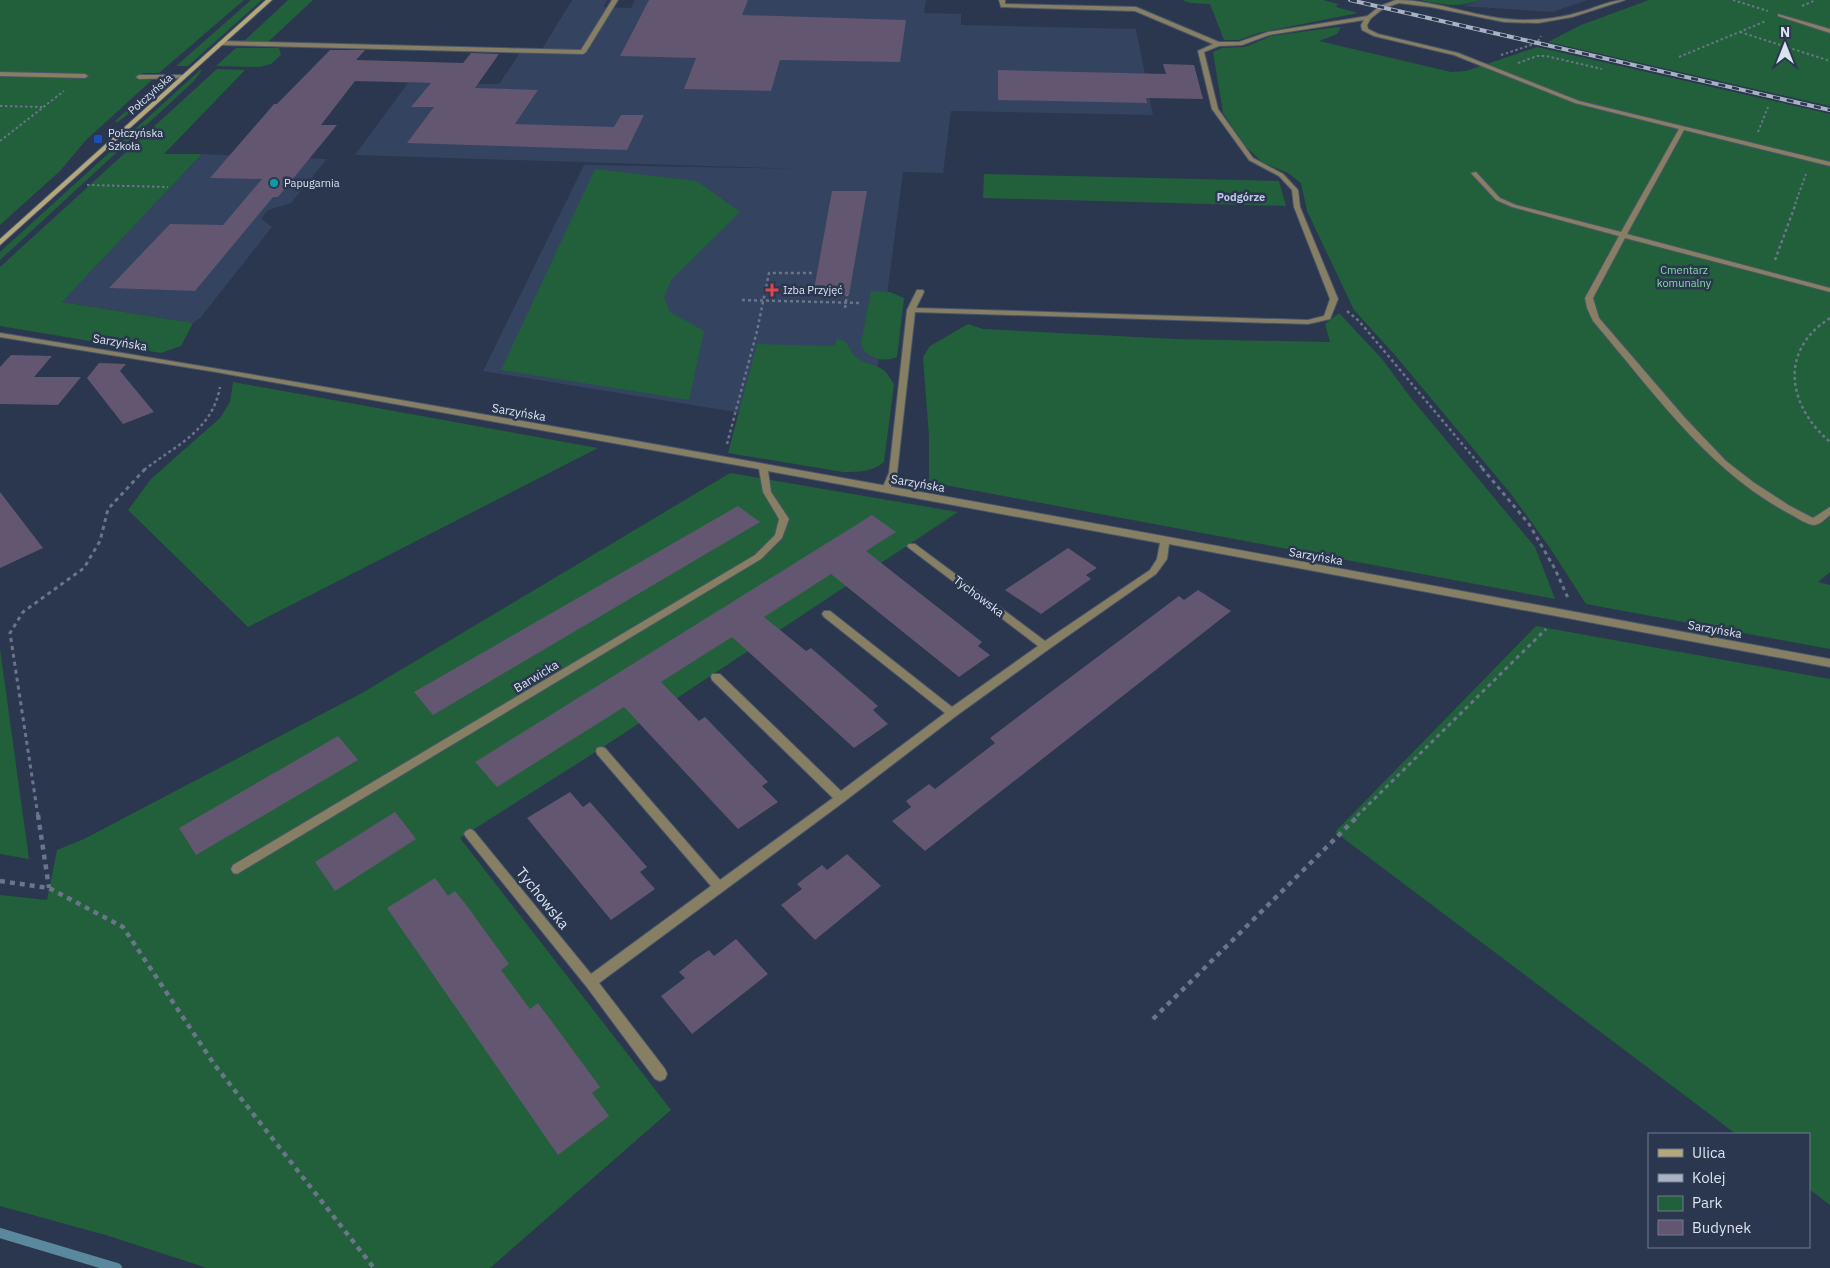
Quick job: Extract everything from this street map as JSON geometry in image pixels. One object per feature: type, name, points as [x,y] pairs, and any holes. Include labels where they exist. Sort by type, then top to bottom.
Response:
[{"type":"main road","name":"Połczyńska","points":[[0,243],[269,0]]},
{"type":"street","points":[[221,43],[583,52],[615,0]]},
{"type":"street","points":[[1622,0],[1574,17],[1543,22],[1503,21],[1398,1],[1382,7],[1368,18],[1364,25],[1366,30],[1376,35],[1456,54],[1577,102],[1830,164]]},
{"type":"street","points":[[1003,3],[1136,9],[1218,44]]},
{"type":"street","points":[[1780,15],[1830,31]]},
{"type":"street","points":[[910,310],[1308,322],[1327,316],[1334,298],[1297,207],[1296,190],[1281,175],[1251,159],[1215,109],[1201,51],[1218,44],[1240,44],[1268,34],[1368,18]]},
{"type":"street","points":[[0,74],[84,76]]},
{"type":"street","points":[[139,76],[183,77]]},
{"type":"street","points":[[1682,128],[1654,176],[1625,235],[1589,298],[1591,308],[1596,319],[1682,420],[1723,463],[1750,484],[1787,508],[1814,522],[1830,510]]},
{"type":"street","points":[[1474,173],[1498,199],[1514,206],[1830,290]]},
{"type":"street","points":[[886,489],[893,473],[910,310],[920,292]]},
{"type":"street","name":"Sarzyńska","points":[[0,335],[216,370],[886,489],[1830,663]]},
{"type":"street","name":"Barwicka","points":[[237,869],[758,557],[779,536],[784,519],[767,492],[763,468]]},
{"type":"street","points":[[590,982],[1045,646],[1153,572],[1162,559],[1165,541]]},
{"type":"street","name":"Tychowska","points":[[912,546],[1045,646]]},
{"type":"street","points":[[827,614],[952,714]]},
{"type":"street","points":[[716,677],[841,798]]},
{"type":"street","points":[[601,751],[719,887]]},
{"type":"street","name":"Tychowska","points":[[470,834],[590,982],[660,1074]]},
{"type":"path","points":[[1733,0],[1780,15]]},
{"type":"path","points":[[1679,58],[1816,0]]},
{"type":"path","points":[[1479,62],[1537,43],[1543,31]]},
{"type":"path","points":[[1739,32],[1830,61]]},
{"type":"path","points":[[1515,64],[1531,58],[1546,56],[1602,69]]},
{"type":"path","points":[[0,141],[84,76]]},
{"type":"path","points":[[0,106],[44,107]]},
{"type":"path","points":[[1752,144],[1768,107]]},
{"type":"path","points":[[1770,274],[1811,159]]},
{"type":"path","points":[[84,185],[168,187]]},
{"type":"path","points":[[721,461],[750,359],[769,273],[813,273]]},
{"type":"path","points":[[845,308],[847,295]]},
{"type":"path","points":[[1334,298],[1358,321],[1529,524],[1555,569],[1576,617]]},
{"type":"path","points":[[742,300],[860,303]]},
{"type":"path","points":[[1830,318],[1820,323],[1804,343],[1797,358],[1794,386],[1802,410],[1820,433],[1830,442]]},
{"type":"path","points":[[48,888],[10,633],[23,612],[84,568],[100,541],[108,510],[145,469],[182,443],[204,424],[217,404],[221,383],[216,370]]},
{"type":"path","points":[[1153,1019],[1560,614]]},
{"type":"path","points":[[0,881],[48,888],[123,927],[214,1064],[374,1268]]},
{"type":"shaded area","points":[[572,0],[607,0],[603,7],[631,8],[635,0],[926,0],[924,13],[961,14],[961,25],[1136,29],[1153,115],[951,111],[943,173],[903,172],[869,434],[483,371],[584,165],[800,169],[355,155],[408,83],[499,84],[520,53],[539,54]]},
{"type":"shaded area","points":[[1480,0],[1588,0],[1553,12],[1463,6]]},
{"type":"shaded area","points":[[202,154],[327,159],[291,203],[268,210],[261,219],[272,227],[201,317],[193,323],[62,302]]},
{"type":"green space","points":[[0,0],[244,0],[159,73],[143,73],[137,79],[152,80],[86,140],[60,171],[0,225]]},
{"type":"green space","points":[[251,0],[262,0],[188,66],[176,66]]},
{"type":"green space","points":[[288,0],[313,0],[268,42],[244,41]]},
{"type":"green space","points":[[1182,0],[1323,0],[1338,4],[1336,7],[1358,13],[1258,33],[1239,40],[1224,40],[1210,4],[1191,3]]},
{"type":"green space","points":[[1420,0],[1480,0],[1450,5]]},
{"type":"green space","points":[[1649,0],[1830,0],[1830,106],[1548,42],[1581,25]]},
{"type":"green space","name":"Cmentarz komunalny","points":[[1341,27],[1337,34],[1319,41],[1451,72],[1466,71],[1537,47],[1830,114],[1830,572],[1818,582],[1830,585],[1830,649],[1586,604],[1550,548],[1511,494],[1394,354],[1354,310],[1307,211],[1301,183],[1288,173],[1262,162],[1245,146],[1223,113],[1213,52],[1222,48],[1245,47],[1271,36]]},
{"type":"green space","points":[[236,48],[279,48],[281,55],[271,64],[260,67],[216,66]]},
{"type":"green space","points":[[217,69],[245,70],[164,154],[202,154],[62,302],[193,323],[181,346],[161,353],[0,326],[0,267]]},
{"type":"green space","points":[[202,70],[193,82],[0,260],[0,252]]},
{"type":"green space","points":[[160,80],[168,82],[118,122],[114,122]]},
{"type":"green space","points":[[595,169],[697,181],[740,212],[671,280],[664,297],[670,312],[704,331],[689,400],[501,370]]},
{"type":"green space","points":[[984,174],[1279,181],[1286,206],[983,198]]},
{"type":"green space","points":[[871,291],[890,292],[904,298],[897,357],[892,359],[870,356],[861,343]]},
{"type":"green space","points":[[1339,313],[1382,359],[1411,398],[1535,547],[1555,599],[929,482],[929,437],[923,357],[930,346],[968,324],[983,329],[1175,339],[1330,342],[1325,324]]},
{"type":"green space","points":[[837,339],[844,341],[859,359],[885,371],[894,384],[884,462],[870,470],[843,472],[728,453],[757,344],[835,346]]},
{"type":"green space","points":[[233,382],[598,448],[248,627],[128,510],[151,479],[220,418],[230,402]]},
{"type":"green space","points":[[730,473],[958,512],[594,753],[460,838],[671,1110],[490,1268],[207,1268],[109,1236],[0,1206],[0,895],[47,900],[57,850],[84,839],[362,693]]},
{"type":"green space","points":[[1536,626],[1830,679],[1830,1205],[1810,1190],[1810,1133],[1735,1133],[1335,832]]},
{"type":"green space","points":[[0,649],[29,859],[0,854]]},
{"type":"building","points":[[649,0],[748,0],[742,15],[906,20],[900,62],[780,60],[771,91],[684,89],[696,58],[620,56]]},
{"type":"building","points":[[330,50],[365,50],[356,60],[463,63],[471,53],[499,54],[475,88],[538,90],[515,124],[614,127],[621,115],[644,115],[627,150],[407,143],[434,107],[411,107],[431,83],[355,81],[321,125],[337,125],[278,197],[273,197],[195,291],[109,288],[170,224],[223,225],[262,179],[210,178],[274,104],[277,104]]},
{"type":"building","points":[[1163,64],[1194,65],[1203,99],[1146,98],[1147,103],[998,100],[998,70],[1166,74]]},
{"type":"building","points":[[832,191],[867,191],[849,295],[813,295]]},
{"type":"building","points":[[11,355],[52,356],[34,377],[81,377],[58,405],[0,404],[0,367]]},
{"type":"building","points":[[99,363],[126,364],[120,371],[154,412],[123,424],[87,378]]},
{"type":"building","points":[[0,492],[43,548],[0,568]]},
{"type":"building","points":[[738,506],[760,522],[433,715],[414,692]]},
{"type":"building","points":[[872,515],[896,532],[866,551],[982,642],[978,646],[990,655],[959,677],[831,574],[764,617],[806,651],[811,648],[878,706],[873,710],[888,724],[854,748],[732,637],[661,682],[699,721],[705,717],[768,782],[762,786],[778,802],[738,829],[624,707],[497,787],[475,762]]},
{"type":"building","points":[[1068,548],[1097,568],[1086,575],[1091,579],[1041,614],[1005,590]]},
{"type":"building","points":[[1198,590],[1231,611],[925,851],[892,821],[911,807],[906,801],[929,784],[935,789],[995,743],[990,738],[1036,703],[1179,596],[1184,600]]},
{"type":"building","points":[[338,736],[358,760],[196,855],[179,828]]},
{"type":"building","points":[[570,792],[583,807],[590,802],[647,867],[640,872],[655,889],[611,920],[527,818]]},
{"type":"building","points":[[395,812],[416,839],[335,891],[315,862]]},
{"type":"building","points":[[847,854],[881,886],[815,940],[781,905],[802,889],[797,884],[822,865],[827,870]]},
{"type":"building","points":[[435,878],[448,896],[455,891],[464,902],[509,964],[501,970],[530,1009],[538,1003],[600,1087],[592,1093],[609,1116],[558,1155],[387,908]]},
{"type":"building","points":[[736,939],[768,974],[692,1034],[661,996],[685,978],[679,972],[694,960],[709,950],[714,956]]},
{"type":"waterway","points":[[0,1233],[117,1268]]},
{"type":"railway","points":[[1350,0],[1830,110]]},
{"type":"place","name":"Połczyńska Szkoła","points":[[98,139]]},
{"type":"place","name":"Papugarnia","points":[[274,183]]},
{"type":"place","name":"Izba Przyjęć","points":[[772,290]]},
{"type":"district","name":"Podgórze","points":[[1241,197]]}]
